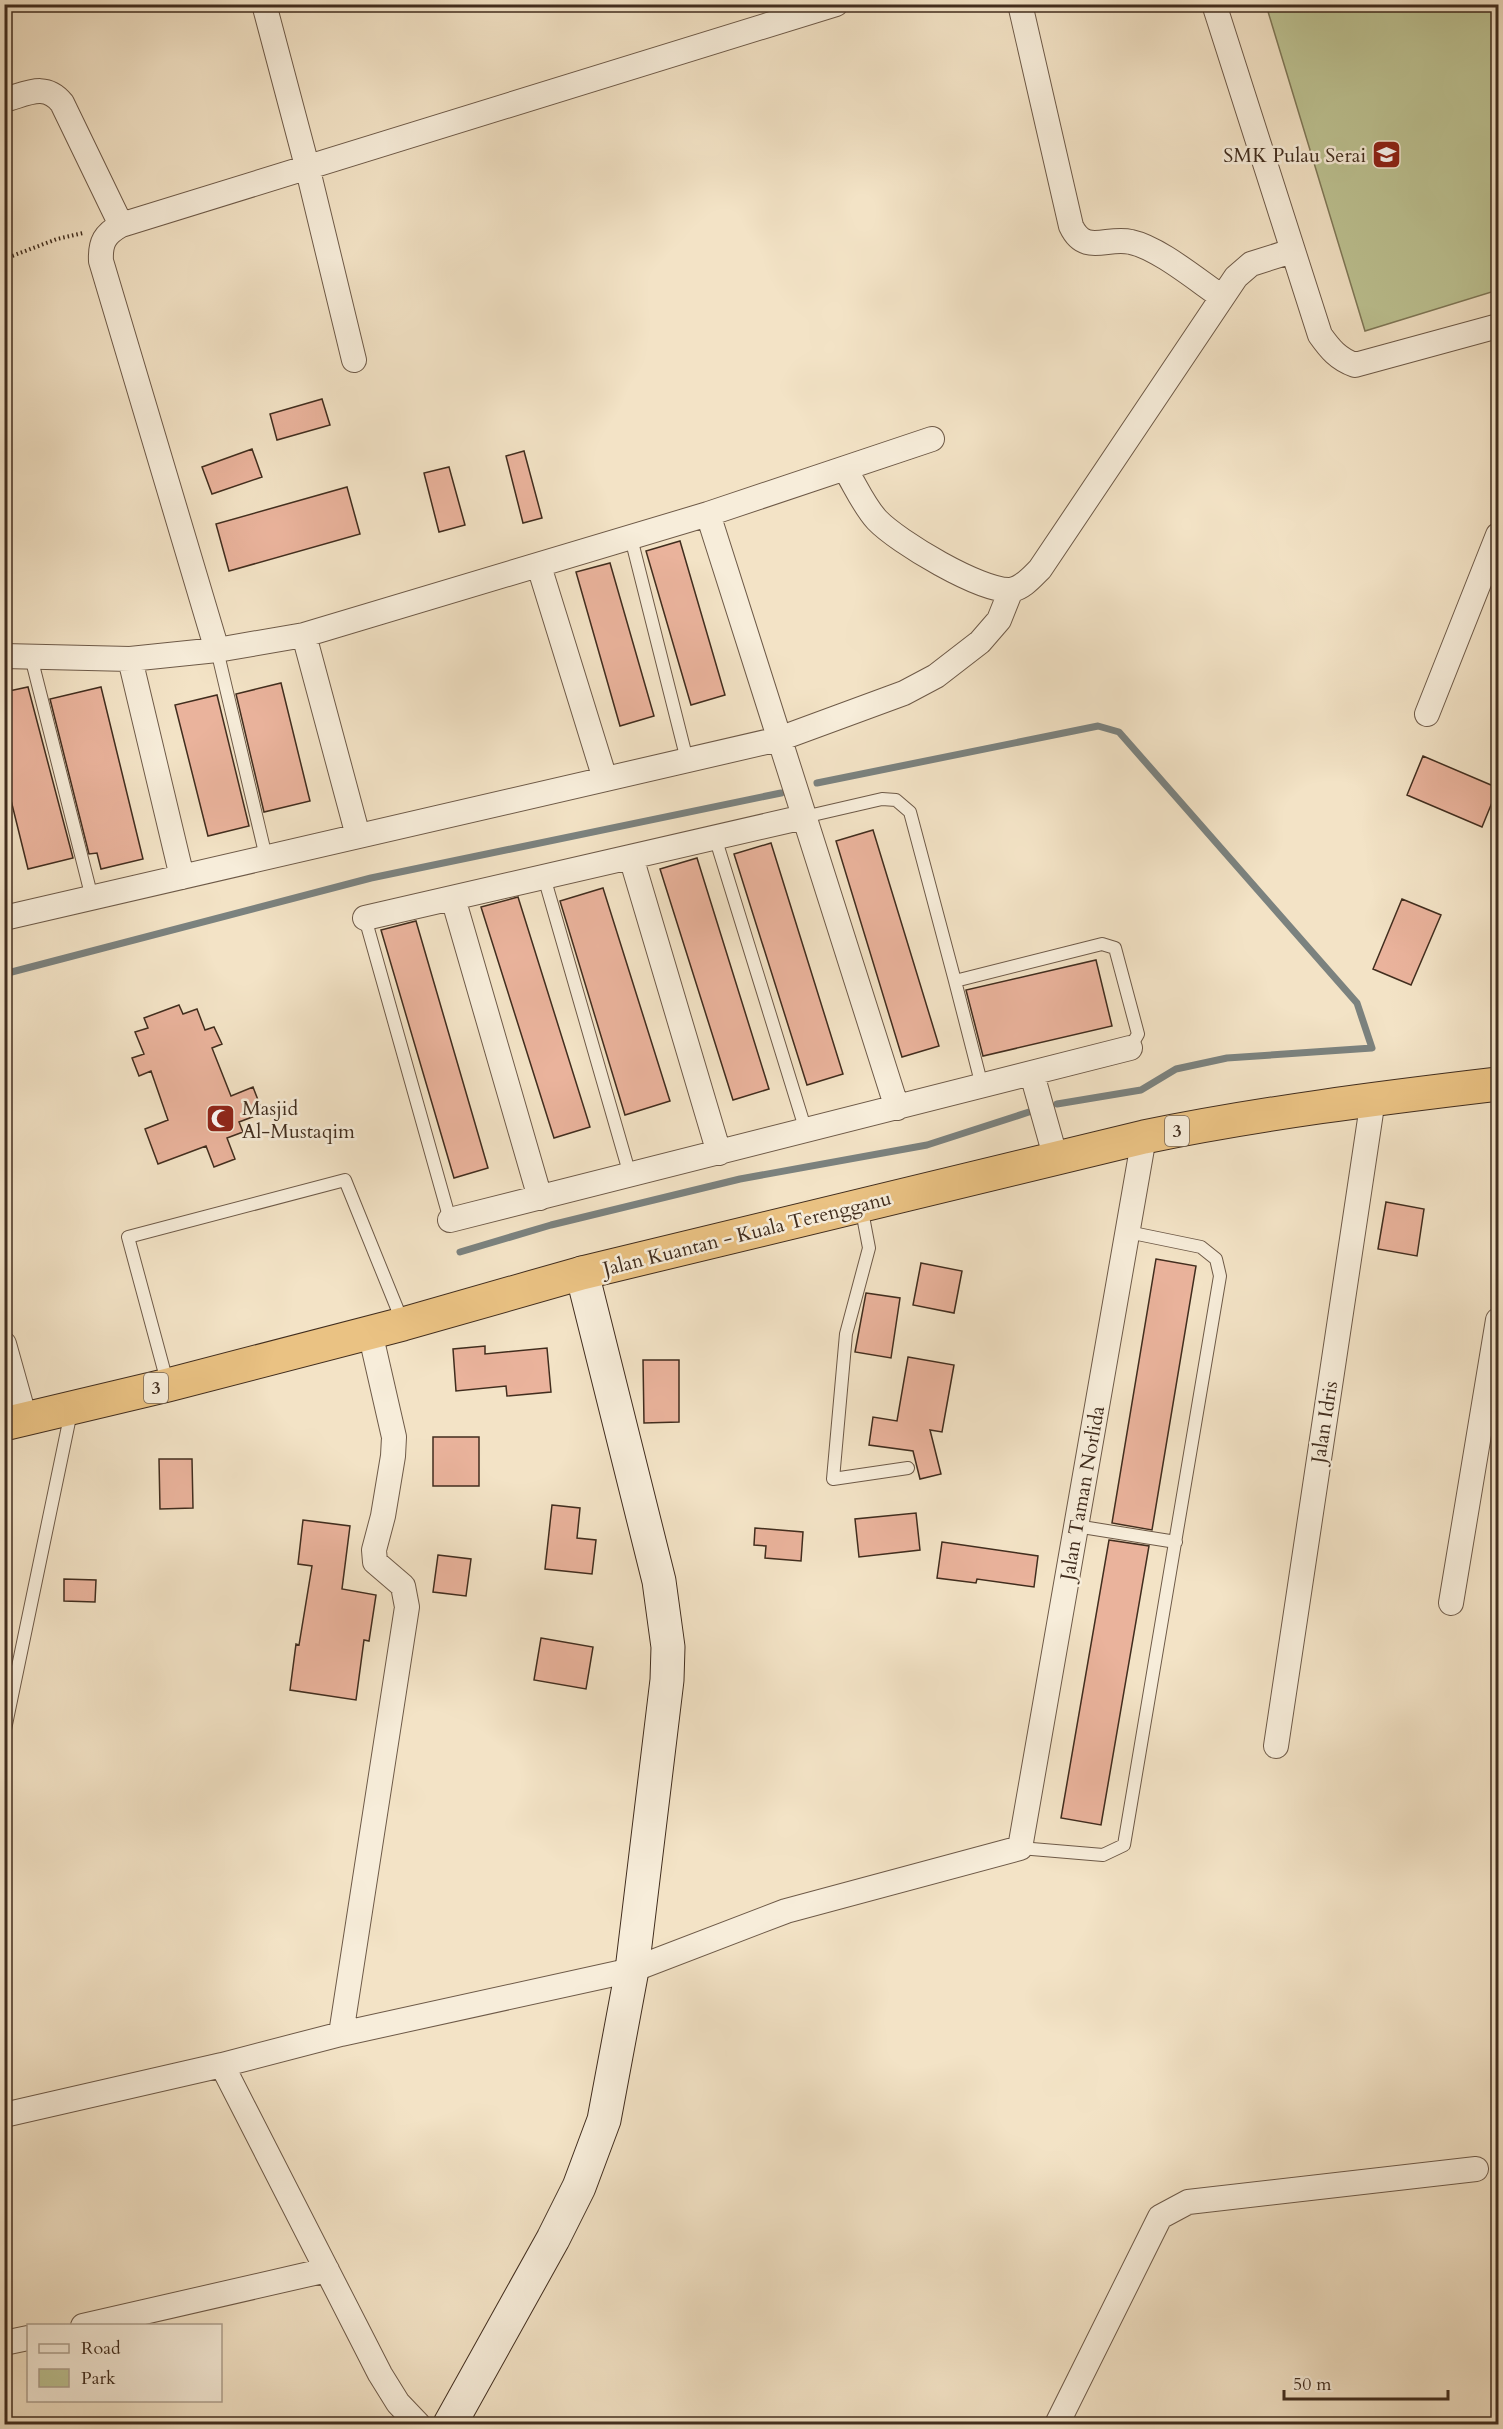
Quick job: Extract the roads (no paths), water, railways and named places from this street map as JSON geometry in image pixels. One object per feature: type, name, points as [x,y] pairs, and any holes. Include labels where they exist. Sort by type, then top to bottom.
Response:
[{"type":"highway","name":"Jalan Kuantan - Kuala Terengganu","points":[[15,1421],[168,1385],[403,1324],[582,1273],[1144,1137],[1215,1123],[1373,1099],[1498,1084]]},
{"type":"street","points":[[264,4],[307,166],[354,360]]},
{"type":"street","points":[[217,650],[101,261],[100,248],[104,238],[121,225],[836,4]]},
{"type":"street","points":[[1020,4],[1071,226],[1076,236],[1082,242],[1092,244],[1123,240],[1137,243],[1222,297]]},
{"type":"street","points":[[1214,4],[1320,334],[1332,352],[1343,361],[1355,364],[1498,326]]},
{"type":"street","points":[[4,100],[42,90],[56,96],[62,103],[121,225]]},
{"type":"street","points":[[845,469],[876,519],[906,544],[984,586],[1011,590],[1022,586],[1040,569],[1236,278],[1251,264],[1292,251]]},
{"type":"street","points":[[4,656],[130,659],[217,650],[304,635],[708,514],[932,439]]},
{"type":"street","points":[[708,514],[897,1108]]},
{"type":"street","points":[[1427,714],[1498,535]]},
{"type":"street","points":[[539,566],[604,779]]},
{"type":"street","points":[[4,918],[779,739],[904,693],[936,676],[980,642],[999,620],[1011,590]]},
{"type":"street","points":[[304,635],[358,836]]},
{"type":"street","points":[[130,659],[182,877]]},
{"type":"street","points":[[365,918],[804,817]]},
{"type":"street","points":[[631,856],[719,1153]]},
{"type":"street","points":[[453,898],[540,1198]]},
{"type":"street","points":[[450,1220],[1130,1048]]},
{"type":"street","points":[[1032,1074],[1056,1159]]},
{"type":"street","name":"Jalan Idris","points":[[1276,1746],[1373,1099]]},
{"type":"street","name":"Jalan Taman Norlida","points":[[1020,1848],[1144,1137]]},
{"type":"street","points":[[450,2424],[553,2239],[579,2187],[604,2120],[632,1970],[667,1680],[668,1647],[658,1574],[582,1273]]},
{"type":"street","points":[[1451,1603],[1498,1320]]},
{"type":"street","points":[[341,2034],[407,1607],[403,1586],[375,1562],[374,1551],[383,1516],[394,1437],[370,1332]]},
{"type":"street","points":[[4,1344],[15,1421]]},
{"type":"street","points":[[4,2115],[222,2065],[341,2034],[632,1970],[786,1911],[1020,1848]]},
{"type":"street","points":[[222,2065],[380,2374],[398,2403],[418,2424]]},
{"type":"street","points":[[1057,2424],[1160,2217],[1188,2202],[1476,2169]]},
{"type":"street","points":[[87,2324],[327,2270]]},
{"type":"street","points":[[4,2343],[27,2338]]},
{"type":"lane","points":[[631,538],[687,760]]},
{"type":"lane","points":[[217,650],[266,857]]},
{"type":"lane","points":[[31,657],[92,898]]},
{"type":"lane","points":[[804,817],[882,799],[896,801],[910,812],[982,1086]]},
{"type":"lane","points":[[715,837],[806,1131]]},
{"type":"lane","points":[[544,877],[630,1175]]},
{"type":"lane","points":[[365,918],[450,1220]]},
{"type":"lane","points":[[955,981],[1102,944],[1115,948],[1138,1034],[1130,1048]]},
{"type":"lane","points":[[168,1385],[128,1237],[345,1180],[403,1324]]},
{"type":"lane","points":[[861,1206],[869,1248],[846,1334],[833,1479],[908,1468]]},
{"type":"lane","points":[[1020,1848],[1103,1855],[1124,1845],[1220,1276],[1216,1258],[1201,1247],[1128,1232]]},
{"type":"lane","points":[[4,1734],[72,1408]]},
{"type":"lane","points":[[1076,1526],[1176,1542]]},
{"type":"waterway","points":[[817,783],[1098,726],[1119,732],[1357,1003],[1372,1048],[1227,1058],[1176,1069],[1141,1090],[1057,1104]]},
{"type":"waterway","points":[[4,974],[371,878],[781,793]]},
{"type":"waterway","points":[[460,1252],[551,1225],[740,1179],[927,1145],[1029,1112]]},
{"type":"place","name":"SMK Pulau Serai","points":[[1387,155]]},
{"type":"place","name":"Masjid Al-Mustaqim","points":[[221,1119]]}]
